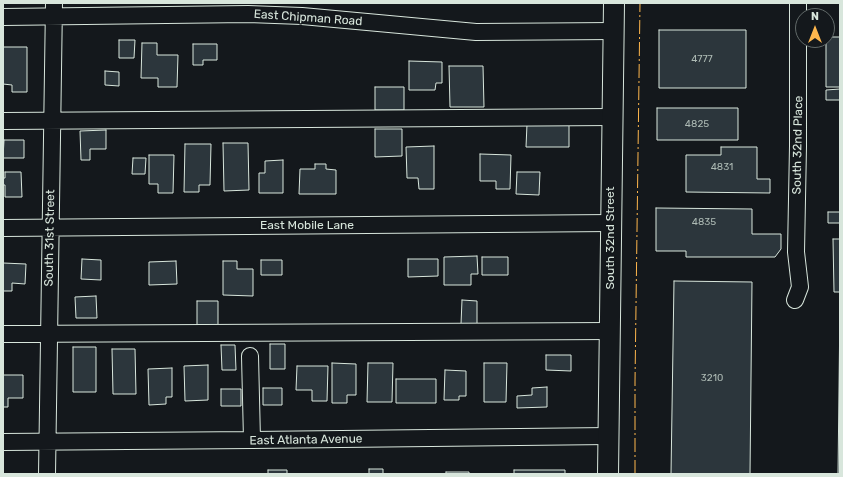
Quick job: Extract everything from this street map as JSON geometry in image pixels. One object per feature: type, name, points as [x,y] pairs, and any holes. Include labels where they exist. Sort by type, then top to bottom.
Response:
[{"type":"main road","name":"South 32nd Street","points":[[608,474],[614,3]]},
{"type":"street","name":"South 32nd Place","points":[[798,3],[796,252],[798,294]]},
{"type":"street","name":"East Chipman Road","points":[[3,17],[54,10],[255,14],[302,16],[476,32],[613,31]]},
{"type":"street","name":"South 31st Street","points":[[47,474],[54,10]]},
{"type":"street","points":[[3,121],[612,117]]},
{"type":"street","name":"East Mobile Lane","points":[[3,228],[611,223]]},
{"type":"street","points":[[3,334],[610,331]]},
{"type":"street","points":[[250,356],[252,440]]},
{"type":"street","name":"East Atlanta Avenue","points":[[3,442],[609,436]]},
{"type":"building","points":[[659,30],[746,30],[746,88],[659,88]]},
{"type":"building","points":[[835,37],[840,37],[840,87],[826,87],[826,48],[835,48]]},
{"type":"building","points":[[119,40],[135,40],[134,58],[119,58]]},
{"type":"building","points":[[142,43],[157,43],[157,55],[178,55],[177,87],[158,87],[158,78],[141,78]]},
{"type":"building","points":[[193,44],[217,44],[217,60],[203,60],[203,65],[193,65]]},
{"type":"building","points":[[3,47],[27,47],[27,92],[12,92],[12,85],[3,84]]},
{"type":"building","points":[[409,61],[442,62],[442,83],[436,83],[435,90],[409,90]]},
{"type":"building","points":[[449,66],[483,66],[484,107],[450,107]]},
{"type":"building","points":[[105,71],[119,72],[119,86],[105,85]]},
{"type":"building","points":[[375,87],[404,87],[404,110],[375,110]]},
{"type":"building","points":[[840,89],[840,100],[826,100],[826,90]]},
{"type":"building","points":[[657,108],[738,108],[738,140],[657,140]]},
{"type":"building","points":[[527,124],[569,124],[569,147],[526,147]]},
{"type":"building","points":[[375,129],[402,129],[402,156],[375,157]]},
{"type":"building","points":[[106,130],[106,149],[90,149],[90,160],[81,160],[80,131]]},
{"type":"building","points":[[4,140],[24,140],[24,158],[3,158]]},
{"type":"building","points":[[223,143],[248,143],[249,190],[224,191]]},
{"type":"building","points":[[185,144],[211,144],[210,185],[199,185],[199,192],[184,192]]},
{"type":"building","points":[[434,146],[434,189],[419,189],[418,178],[407,178],[406,147]]},
{"type":"building","points":[[721,147],[757,147],[757,179],[770,179],[770,193],[686,192],[686,155],[721,155]]},
{"type":"building","points":[[480,154],[511,155],[510,189],[496,189],[496,181],[480,181]]},
{"type":"building","points":[[149,155],[174,155],[173,193],[158,193],[158,184],[149,184]]},
{"type":"building","points":[[133,158],[146,158],[145,174],[132,174]]},
{"type":"building","points":[[283,160],[283,193],[259,193],[259,173],[265,173],[265,161]]},
{"type":"building","points":[[315,164],[326,164],[326,169],[336,170],[336,194],[299,194],[300,169],[315,169]]},
{"type":"building","points":[[5,172],[21,172],[22,197],[5,197],[5,185],[3,185],[3,178],[5,178]]},
{"type":"building","points":[[517,172],[540,172],[539,195],[516,194]]},
{"type":"building","points":[[656,208],[752,209],[752,234],[781,234],[781,249],[775,257],[686,257],[686,251],[656,251]]},
{"type":"building","points":[[828,212],[840,212],[840,223],[828,223]]},
{"type":"building","points":[[833,239],[840,239],[840,292],[834,292]]},
{"type":"building","points":[[477,256],[478,274],[471,274],[471,285],[444,285],[444,257]]},
{"type":"building","points":[[482,257],[508,257],[508,275],[482,275]]},
{"type":"building","points":[[82,259],[101,260],[101,280],[81,279]]},
{"type":"building","points":[[408,259],[438,259],[438,276],[408,277]]},
{"type":"building","points":[[261,260],[282,260],[282,275],[261,275]]},
{"type":"building","points":[[176,261],[177,284],[149,285],[149,262]]},
{"type":"building","points":[[223,261],[237,261],[237,269],[253,269],[253,296],[223,295]]},
{"type":"building","points":[[3,263],[26,264],[25,284],[12,283],[12,291],[3,291]]},
{"type":"building","points":[[674,281],[752,282],[750,474],[671,474]]},
{"type":"building","points":[[96,296],[97,318],[76,318],[75,297]]},
{"type":"building","points":[[462,300],[477,301],[477,325],[461,324]]},
{"type":"building","points":[[197,301],[218,301],[218,325],[197,325]]},
{"type":"building","points":[[840,303],[840,474],[838,474]]},
{"type":"building","points":[[270,344],[285,344],[285,369],[270,369]]},
{"type":"building","points":[[221,345],[235,345],[236,370],[222,370]]},
{"type":"building","points":[[73,347],[96,347],[96,392],[73,392]]},
{"type":"building","points":[[112,349],[135,349],[136,394],[113,394]]},
{"type":"building","points":[[546,355],[571,355],[571,371],[546,370]]},
{"type":"building","points":[[332,363],[356,364],[356,395],[347,395],[347,403],[332,403]]},
{"type":"building","points":[[368,363],[393,363],[392,402],[367,402]]},
{"type":"building","points":[[484,363],[507,363],[506,402],[484,402]]},
{"type":"building","points":[[208,365],[208,400],[185,401],[184,366]]},
{"type":"building","points":[[297,366],[328,366],[327,401],[312,401],[312,390],[296,390]]},
{"type":"building","points":[[172,368],[172,397],[166,397],[166,404],[149,405],[148,369]]},
{"type":"building","points":[[445,370],[466,371],[466,396],[459,396],[459,400],[444,400]]},
{"type":"building","points":[[3,375],[23,375],[23,398],[8,398],[8,407],[3,407]]},
{"type":"building","points":[[396,379],[436,379],[436,403],[396,403]]},
{"type":"building","points":[[547,387],[547,407],[517,408],[517,396],[532,395],[532,388]]},
{"type":"building","points":[[263,388],[282,388],[282,405],[263,405]]},
{"type":"building","points":[[221,389],[241,389],[241,406],[221,406]]},
{"type":"building","points":[[369,469],[383,469],[383,474],[369,474]]},
{"type":"building","points":[[268,470],[287,470],[287,474],[268,474]]},
{"type":"building","points":[[514,470],[565,470],[565,474],[514,474]]},
{"type":"building","points":[[446,472],[469,472],[469,474],[446,474]]},
{"type":"power","points":[[635,474],[640,3]]}]
